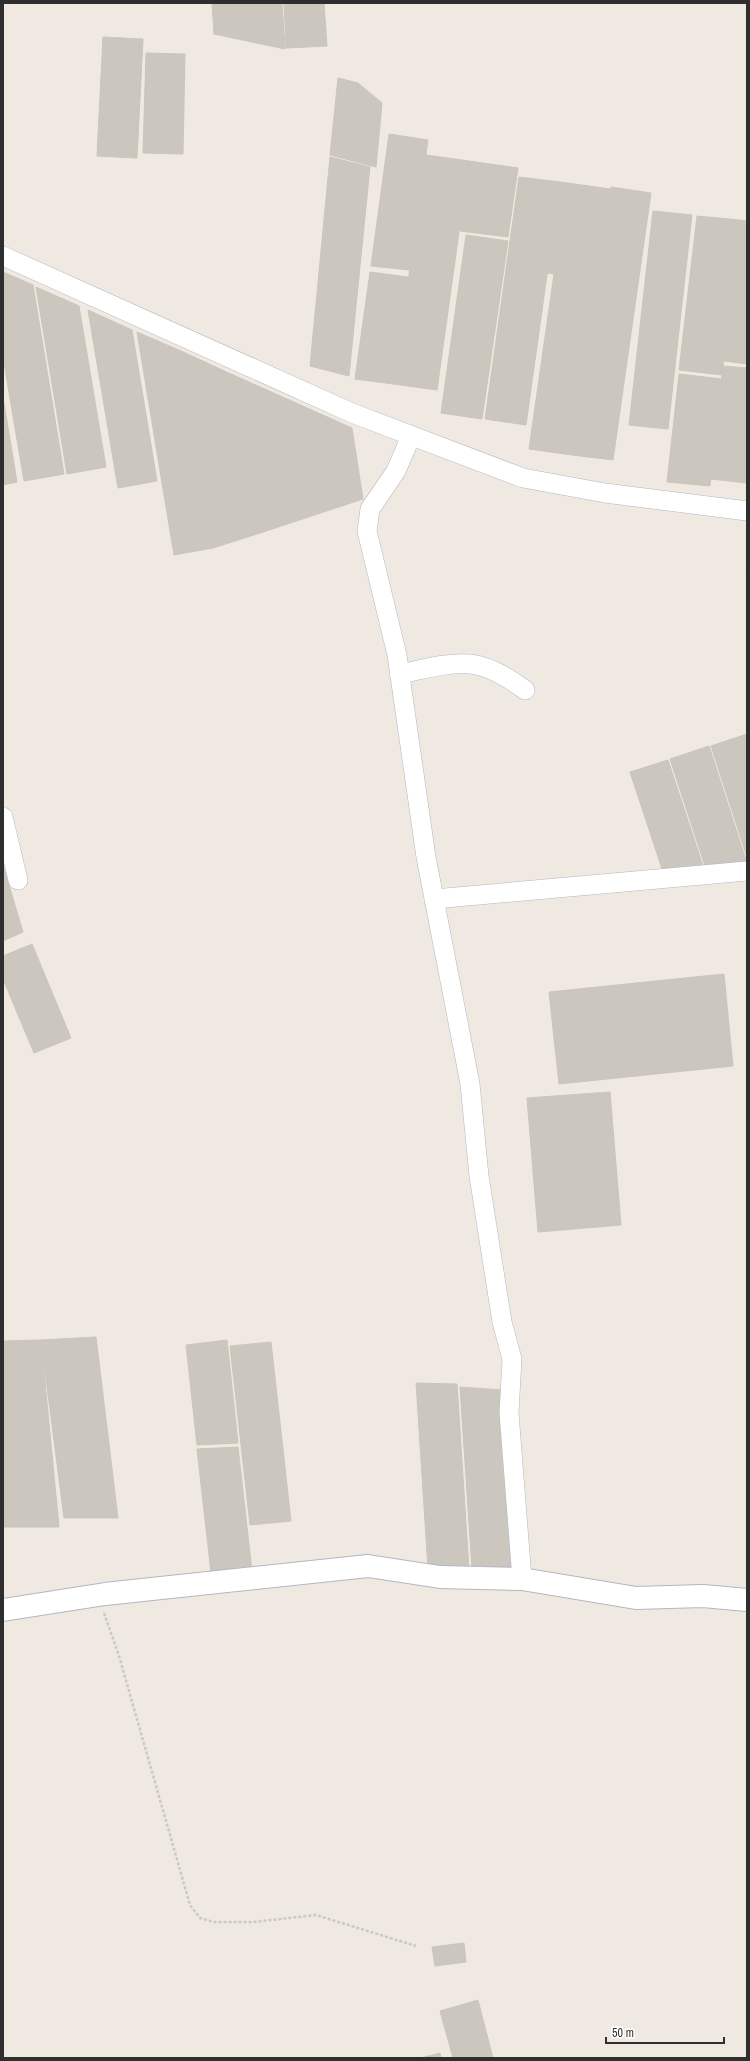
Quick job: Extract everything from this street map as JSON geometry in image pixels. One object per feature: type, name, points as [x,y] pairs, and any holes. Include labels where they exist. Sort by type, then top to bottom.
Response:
[{"type":"street","points":[[3,256],[333,405],[523,478],[605,493],[747,511]]},
{"type":"street","points":[[411,436],[396,471],[370,509],[367,531],[397,655],[426,857],[470,1084],[479,1176],[502,1322],[512,1359],[509,1412],[522,1579]]},
{"type":"street","points":[[399,674],[440,666],[470,664],[503,674],[525,690]]},
{"type":"street","points":[[3,817],[18,880]]},
{"type":"street","points":[[434,899],[747,871]]},
{"type":"street","points":[[3,1610],[98,1595],[368,1566],[440,1577],[522,1579],[636,1598],[703,1596],[747,1600]]},
{"type":"path","points":[[747,566],[747,577]]},
{"type":"path","points":[[98,1595],[119,1656],[190,1905],[200,1918],[214,1922],[253,1922],[316,1915],[416,1946]]},
{"type":"building","points":[[212,3],[282,3],[285,49],[214,34]]},
{"type":"building","points":[[284,3],[324,3],[327,46],[286,48]]},
{"type":"building","points":[[103,37],[143,39],[137,158],[97,156]]},
{"type":"building","points":[[146,53],[185,54],[183,154],[143,153]]},
{"type":"building","points":[[338,78],[358,83],[382,103],[376,167],[330,155]]},
{"type":"building","points":[[389,134],[428,140],[410,270],[371,266]]},
{"type":"building","points":[[426,155],[469,161],[455,261],[412,254]]},
{"type":"building","points":[[330,157],[370,167],[349,376],[310,366]]},
{"type":"building","points":[[469,161],[518,168],[508,237],[460,231]]},
{"type":"building","points":[[519,177],[560,182],[526,425],[485,419]]},
{"type":"building","points":[[560,182],[610,189],[597,280],[547,273]]},
{"type":"building","points":[[611,187],[651,193],[613,460],[572,455]]},
{"type":"building","points":[[653,211],[692,215],[668,429],[629,425]]},
{"type":"building","points":[[697,216],[739,220],[722,375],[679,370]]},
{"type":"building","points":[[739,220],[747,221],[747,364],[724,361]]},
{"type":"building","points":[[466,235],[508,241],[482,419],[441,413]]},
{"type":"building","points":[[412,254],[455,261],[437,390],[393,384]]},
{"type":"building","points":[[3,272],[33,285],[64,474],[24,481],[3,357]]},
{"type":"building","points":[[370,272],[408,277],[393,384],[355,379]]},
{"type":"building","points":[[554,274],[597,280],[572,455],[529,449]]},
{"type":"building","points":[[36,287],[79,306],[106,467],[67,474]]},
{"type":"building","points":[[88,310],[132,330],[157,481],[118,488]]},
{"type":"building","points":[[137,332],[181,351],[213,548],[174,555]]},
{"type":"building","points":[[181,351],[231,374],[257,534],[213,548]]},
{"type":"building","points":[[723,366],[747,368],[747,483],[711,479]]},
{"type":"building","points":[[231,374],[352,428],[363,499],[257,534]]},
{"type":"building","points":[[679,374],[722,379],[710,486],[667,482]]},
{"type":"building","points":[[3,397],[17,482],[3,485]]},
{"type":"building","points":[[747,734],[747,857],[711,746]]},
{"type":"building","points":[[709,746],[747,863],[706,869],[670,759]]},
{"type":"building","points":[[668,760],[704,869],[663,872],[630,772]]},
{"type":"building","points":[[3,865],[23,932],[3,941]]},
{"type":"building","points":[[32,944],[71,1038],[34,1053],[3,979],[3,956]]},
{"type":"building","points":[[724,974],[733,1066],[559,1084],[549,992]]},
{"type":"building","points":[[610,1092],[621,1225],[538,1232],[527,1098]]},
{"type":"building","points":[[96,1337],[118,1518],[64,1518],[41,1340]]},
{"type":"building","points":[[41,1340],[59,1527],[3,1527],[3,1341]]},
{"type":"building","points":[[227,1340],[238,1443],[197,1445],[186,1345]]},
{"type":"building","points":[[271,1342],[291,1521],[250,1525],[230,1346]]},
{"type":"building","points":[[416,1383],[457,1384],[469,1569],[428,1568]]},
{"type":"building","points":[[460,1387],[502,1390],[513,1570],[472,1569]]},
{"type":"building","points":[[238,1447],[252,1571],[211,1573],[197,1449]]},
{"type":"building","points":[[464,1943],[466,1962],[435,1966],[432,1947]]},
{"type":"building","points":[[478,2000],[493,2058],[453,2058],[440,2011]]},
{"type":"building","points":[[440,2053],[441,2058],[421,2058]]}]
